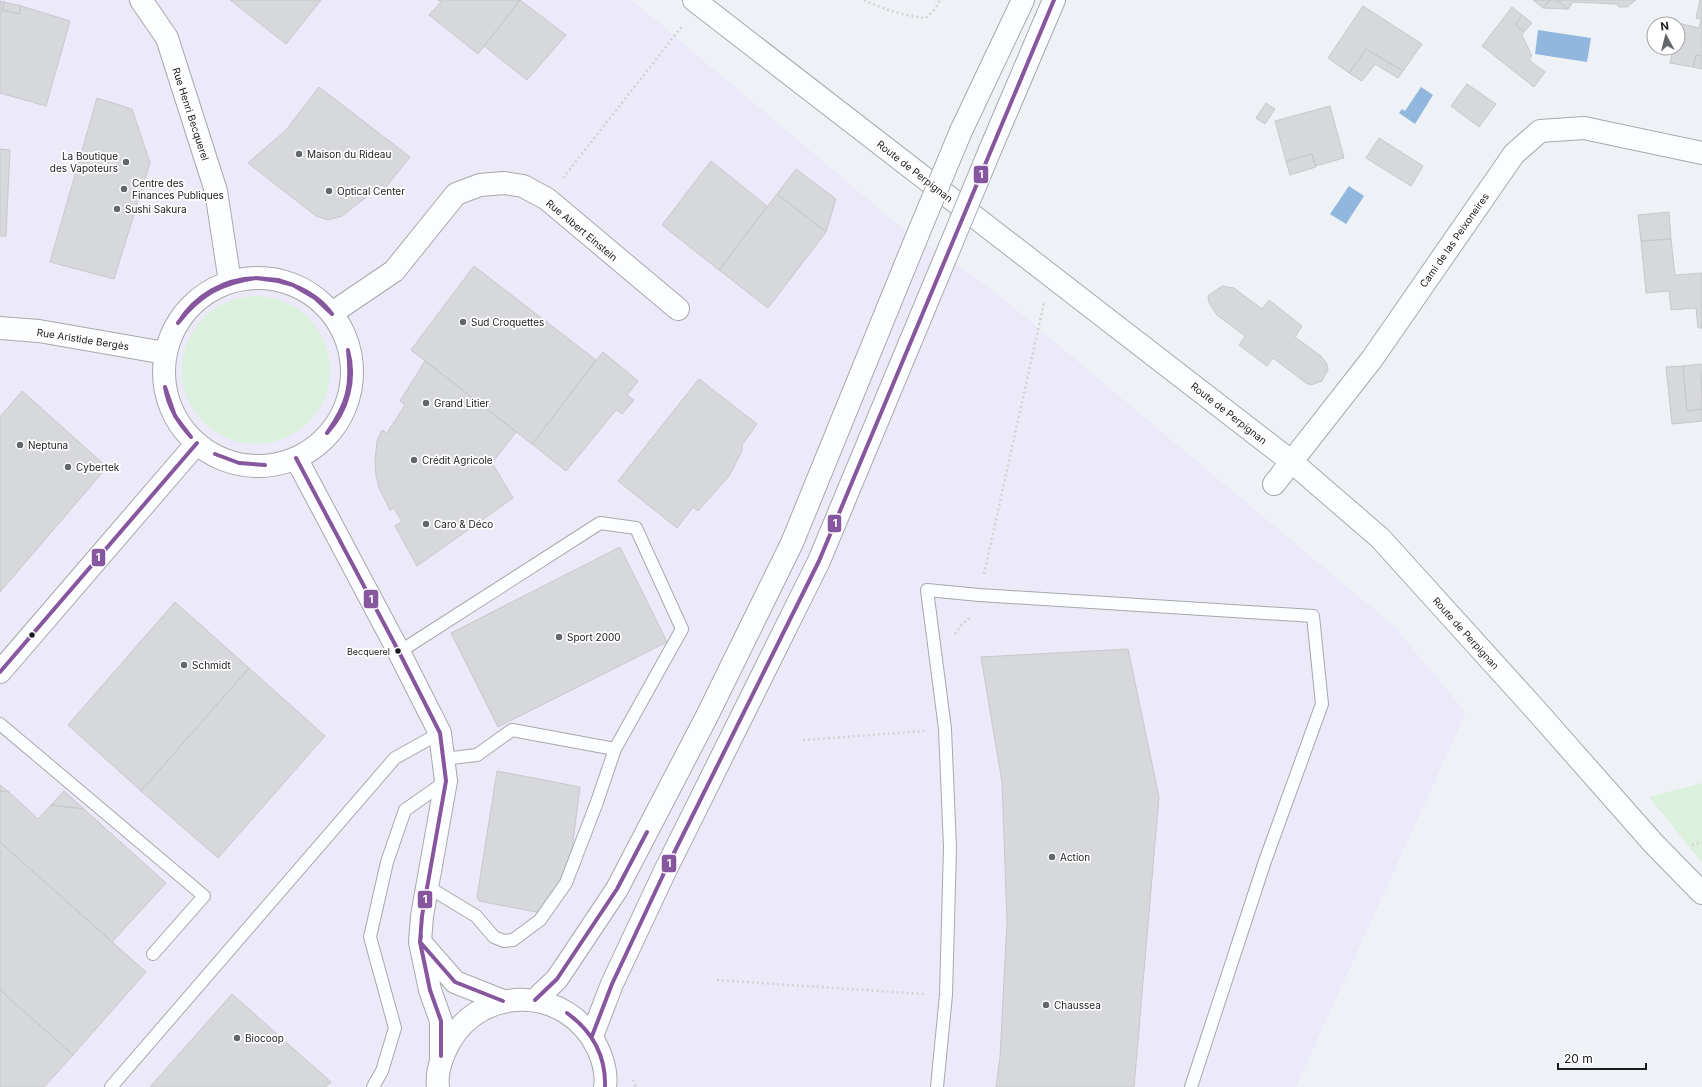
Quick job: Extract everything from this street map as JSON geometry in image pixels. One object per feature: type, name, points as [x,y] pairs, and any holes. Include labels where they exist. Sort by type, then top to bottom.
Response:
[{"type":"street","name":"Rue Henri Becquerel","points":[[142,0],[167,38],[216,191],[230,282]]},
{"type":"street","name":"Route de Perpignan","points":[[694,0],[1292,462],[1380,538],[1534,708],[1654,844],[1702,893]]},
{"type":"street","points":[[535,1000],[557,979],[617,889],[707,716],[792,543],[961,131],[1023,0]]},
{"type":"street","points":[[592,1036],[612,984],[665,871],[819,561],[1054,0]]},
{"type":"street","name":"Cami de las Peixoneires","points":[[1274,484],[1372,359],[1514,154],[1540,130],[1584,128],[1702,153]]},
{"type":"street","name":"Rue Albert Einstein","points":[[332,313],[394,271],[456,194],[480,185],[504,183],[523,186],[547,199],[678,309]]},
{"type":"street","points":[[258,278],[286,282],[311,294],[332,313],[346,338],[352,366],[349,395],[338,421],[320,443],[296,458],[270,465],[244,465],[219,458],[197,444],[180,425],[168,403],[163,378],[165,353],[173,329],[188,308],[207,292],[230,282],[258,278]]},
{"type":"street","name":"Rue Aristide Bergès","points":[[0,328],[39,331],[165,353]]},
{"type":"street","points":[[0,672],[197,444]]},
{"type":"street","points":[[296,458],[399,652],[440,733],[446,781],[422,916],[420,942],[430,990],[441,1021],[441,1056],[438,1087]]},
{"type":"street","points":[[420,942],[455,982],[503,1001]]},
{"type":"street","points":[[441,1056],[455,1032],[476,1012],[503,1001],[519,999],[535,1000],[557,1007],[570,1015],[576,1019],[592,1036],[602,1058],[608,1085]]},
{"type":"lane","points":[[399,652],[600,523],[636,528],[682,629],[615,749],[598,802],[566,883],[540,920],[513,940],[504,941],[494,937],[476,916],[428,887]]},
{"type":"lane","points":[[937,1087],[946,995],[950,847],[945,729],[927,590],[979,595],[1314,616],[1322,704],[1265,861],[1191,1087]]},
{"type":"lane","points":[[0,724],[204,896],[153,954]]},
{"type":"lane","points":[[444,759],[477,755],[512,730],[615,749]]},
{"type":"lane","points":[[111,1087],[395,758],[440,733]]},
{"type":"lane","points":[[373,1087],[382,1071],[395,1028],[370,937],[387,862],[405,810],[446,781]]},
{"type":"path","points":[[864,0],[926,18],[935,9],[940,0]]},
{"type":"path","points":[[547,199],[685,22]]},
{"type":"path","points":[[953,640],[961,625],[974,615],[1045,298]]},
{"type":"path","points":[[803,740],[945,729]]},
{"type":"path","points":[[717,980],[946,995]]},
{"type":"shaded area","points":[[0,0],[632,0],[896,223],[989,287],[1395,627],[1466,713],[1296,1087],[0,1087]]},
{"type":"green space","points":[[263,296],[277,299],[297,308],[313,323],[318,329],[327,349],[330,370],[329,384],[321,405],[318,411],[303,427],[297,432],[277,441],[263,444],[249,444],[235,441],[215,432],[194,411],[183,384],[182,363],[185,349],[194,329],[215,308],[242,297]]},
{"type":"green space","points":[[1702,783],[1702,863],[1649,797]]},
{"type":"water","points":[[1538,30],[1591,38],[1587,62],[1535,54]]},
{"type":"water","points":[[1421,87],[1433,95],[1415,124],[1399,113],[1402,109],[1405,111]]},
{"type":"water","points":[[1349,186],[1364,196],[1346,224],[1330,214]]},
{"type":"building","points":[[230,0],[321,0],[286,44]]},
{"type":"building","points":[[438,0],[520,0],[478,54],[429,15],[441,2]]},
{"type":"building","points":[[520,0],[566,35],[527,80],[484,46]]},
{"type":"building","points":[[1533,0],[1550,0],[1543,8]]},
{"type":"building","points":[[1550,0],[1556,0],[1568,9],[1543,8]]},
{"type":"building","points":[[1556,0],[1636,0],[1627,7],[1619,7],[1617,4],[1573,2],[1568,9]]},
{"type":"building","points":[[1700,0],[1702,0],[1702,56],[1696,55],[1693,67],[1670,63],[1671,56],[1686,56],[1686,25],[1699,28],[1701,19],[1696,18]]},
{"type":"building","points":[[0,1],[4,2],[2,10],[19,14],[21,6],[70,21],[46,106],[0,93]]},
{"type":"building","points":[[4,2],[21,6],[19,14],[2,10]]},
{"type":"building","points":[[1363,6],[1422,44],[1403,71],[1366,49],[1349,73],[1328,58]]},
{"type":"building","points":[[1512,7],[1522,15],[1516,23],[1517,26],[1524,32],[1522,35],[1532,56],[1529,60],[1545,72],[1534,87],[1482,46]]},
{"type":"building","points":[[1522,15],[1532,23],[1524,32],[1517,26],[1516,23]]},
{"type":"building","points":[[1366,49],[1403,71],[1398,78],[1375,64],[1362,81],[1349,73]]},
{"type":"building","points":[[1696,55],[1702,56],[1702,69],[1693,67]]},
{"type":"building","points":[[1467,84],[1496,104],[1479,127],[1451,106]]},
{"type":"building","points":[[319,87],[410,157],[386,187],[382,185],[342,216],[328,220],[316,216],[248,163],[286,130]]},
{"type":"building","points":[[97,98],[132,109],[150,163],[114,279],[50,262]]},
{"type":"building","points":[[1266,103],[1275,109],[1265,124],[1256,118]]},
{"type":"building","points":[[1330,106],[1344,158],[1315,166],[1312,154],[1286,161],[1275,121]]},
{"type":"building","points":[[1379,138],[1423,166],[1411,186],[1366,158]]},
{"type":"building","points":[[0,149],[10,150],[6,236],[0,236]]},
{"type":"building","points":[[1312,154],[1316,167],[1290,175],[1286,161]]},
{"type":"building","points":[[711,161],[767,206],[719,270],[662,225]]},
{"type":"building","points":[[796,169],[836,199],[826,232],[777,194]]},
{"type":"building","points":[[777,194],[826,232],[768,308],[719,270]]},
{"type":"building","points":[[1669,212],[1671,239],[1641,241],[1638,215]]},
{"type":"building","points":[[1671,239],[1675,275],[1702,273],[1702,328],[1698,328],[1696,308],[1671,310],[1669,291],[1646,293],[1641,241]]},
{"type":"building","points":[[474,266],[596,360],[532,444],[411,350]]},
{"type":"building","points":[[1222,286],[1234,288],[1262,309],[1269,300],[1302,326],[1295,337],[1321,356],[1327,364],[1328,370],[1322,381],[1311,385],[1306,383],[1273,358],[1267,366],[1239,345],[1245,336],[1217,315],[1209,303],[1208,296]]},
{"type":"building","points":[[603,352],[638,381],[627,395],[634,400],[622,414],[616,410],[566,471],[532,444]]},
{"type":"building","points":[[425,361],[516,432],[492,463],[513,498],[417,566],[395,526],[402,522],[394,508],[390,510],[379,488],[375,461],[377,441],[382,430],[387,433],[405,405],[400,401]]},
{"type":"building","points":[[1701,364],[1702,409],[1687,411],[1683,366]]},
{"type":"building","points":[[1683,366],[1687,411],[1702,409],[1702,421],[1672,424],[1666,367]]},
{"type":"building","points":[[699,379],[757,424],[742,445],[742,451],[729,476],[698,511],[693,507],[677,528],[618,481]]},
{"type":"building","points":[[22,391],[107,467],[0,592],[0,417]]},
{"type":"building","name":"Sport 2000","points":[[620,547],[667,642],[498,727],[451,633]]},
{"type":"building","points":[[175,602],[249,668],[141,791],[68,725]]},
{"type":"building","points":[[1128,649],[1159,797],[1134,1087],[996,1087],[1000,1057],[1007,921],[1002,782],[981,657]]},
{"type":"building","points":[[249,668],[325,736],[218,858],[141,791]]},
{"type":"building","points":[[497,771],[580,787],[570,865],[541,913],[479,901],[477,897]]},
{"type":"building","points":[[0,785],[9,792],[0,791]]},
{"type":"building","points":[[0,791],[9,792],[38,819],[51,805],[84,809],[166,883],[112,942],[0,842]]},
{"type":"building","points":[[64,791],[84,809],[51,805]]},
{"type":"building","points":[[0,842],[146,972],[73,1055],[0,990]]},
{"type":"building","points":[[0,990],[73,1055],[44,1087],[0,1087]]},
{"type":"building","name":"Biocoop","points":[[232,994],[331,1082],[326,1087],[150,1087]]},
{"type":"transit line","name":"1","points":[[592,1036],[612,984],[665,871],[819,561],[1054,0]]},
{"type":"transit line","name":"1","points":[[178,323],[193,304],[211,290],[222,285],[244,279],[256,278]]},
{"type":"transit line","name":"1","points":[[178,323],[186,313],[212,292],[232,283],[256,278]]},
{"type":"transit line","name":"1","points":[[256,278],[293,285]]},
{"type":"transit line","name":"1","points":[[256,278],[278,280],[293,285]]},
{"type":"transit line","name":"1","points":[[293,285],[315,297],[332,314]]},
{"type":"transit line","name":"1","points":[[293,285],[315,298],[332,314]]},
{"type":"transit line","name":"1","points":[[327,433],[340,412],[347,394],[349,384],[348,350]]},
{"type":"transit line","name":"1","points":[[327,433],[340,415],[348,394],[351,372],[348,350]]},
{"type":"transit line","name":"1","points":[[165,387],[175,416],[191,437]]},
{"type":"transit line","name":"1","points":[[165,387],[168,401],[174,414],[191,437]]},
{"type":"transit line","name":"1","points":[[0,672],[197,443]]},
{"type":"transit line","name":"1","points":[[215,454],[239,463],[265,465]]},
{"type":"transit line","name":"1","points":[[215,454],[239,463],[265,465]]},
{"type":"transit line","name":"1","points":[[296,458],[399,652],[440,733],[446,781],[422,916],[420,942],[430,990],[441,1021],[441,1056]]},
{"type":"transit line","name":"1","points":[[535,1000],[557,979],[617,889],[647,832]]},
{"type":"transit line","name":"1","points":[[421,936],[420,942],[455,982],[503,1001]]},
{"type":"transit line","name":"1","points":[[567,1013],[584,1028],[596,1045],[603,1065],[605,1087]]},
{"type":"place","name":"Maison du Rideau","points":[[299,154]]},
{"type":"place","name":"La Boutique des Vapoteurs","points":[[126,162]]},
{"type":"place","name":"Centre des Finances Publiques","points":[[124,189]]},
{"type":"place","name":"Optical Center","points":[[329,191]]},
{"type":"place","name":"Sushi Sakura","points":[[117,209]]},
{"type":"place","name":"Sud Croquettes","points":[[463,322]]},
{"type":"place","name":"Grand Litier","points":[[426,403]]},
{"type":"place","name":"Neptuna","points":[[20,445]]},
{"type":"place","name":"Crédit Agricole","points":[[414,460]]},
{"type":"place","name":"Cybertek","points":[[68,467]]},
{"type":"place","name":"Caro & Déco","points":[[426,524]]},
{"type":"place","name":"Sport 2000","points":[[559,637]]},
{"type":"place","name":"Becquerel","points":[[398,651]]},
{"type":"place","name":"Schmidt","points":[[184,665]]},
{"type":"place","name":"Action","points":[[1052,857]]},
{"type":"place","name":"Chaussea","points":[[1046,1005]]},
{"type":"place","name":"Biocoop","points":[[237,1038]]}]
